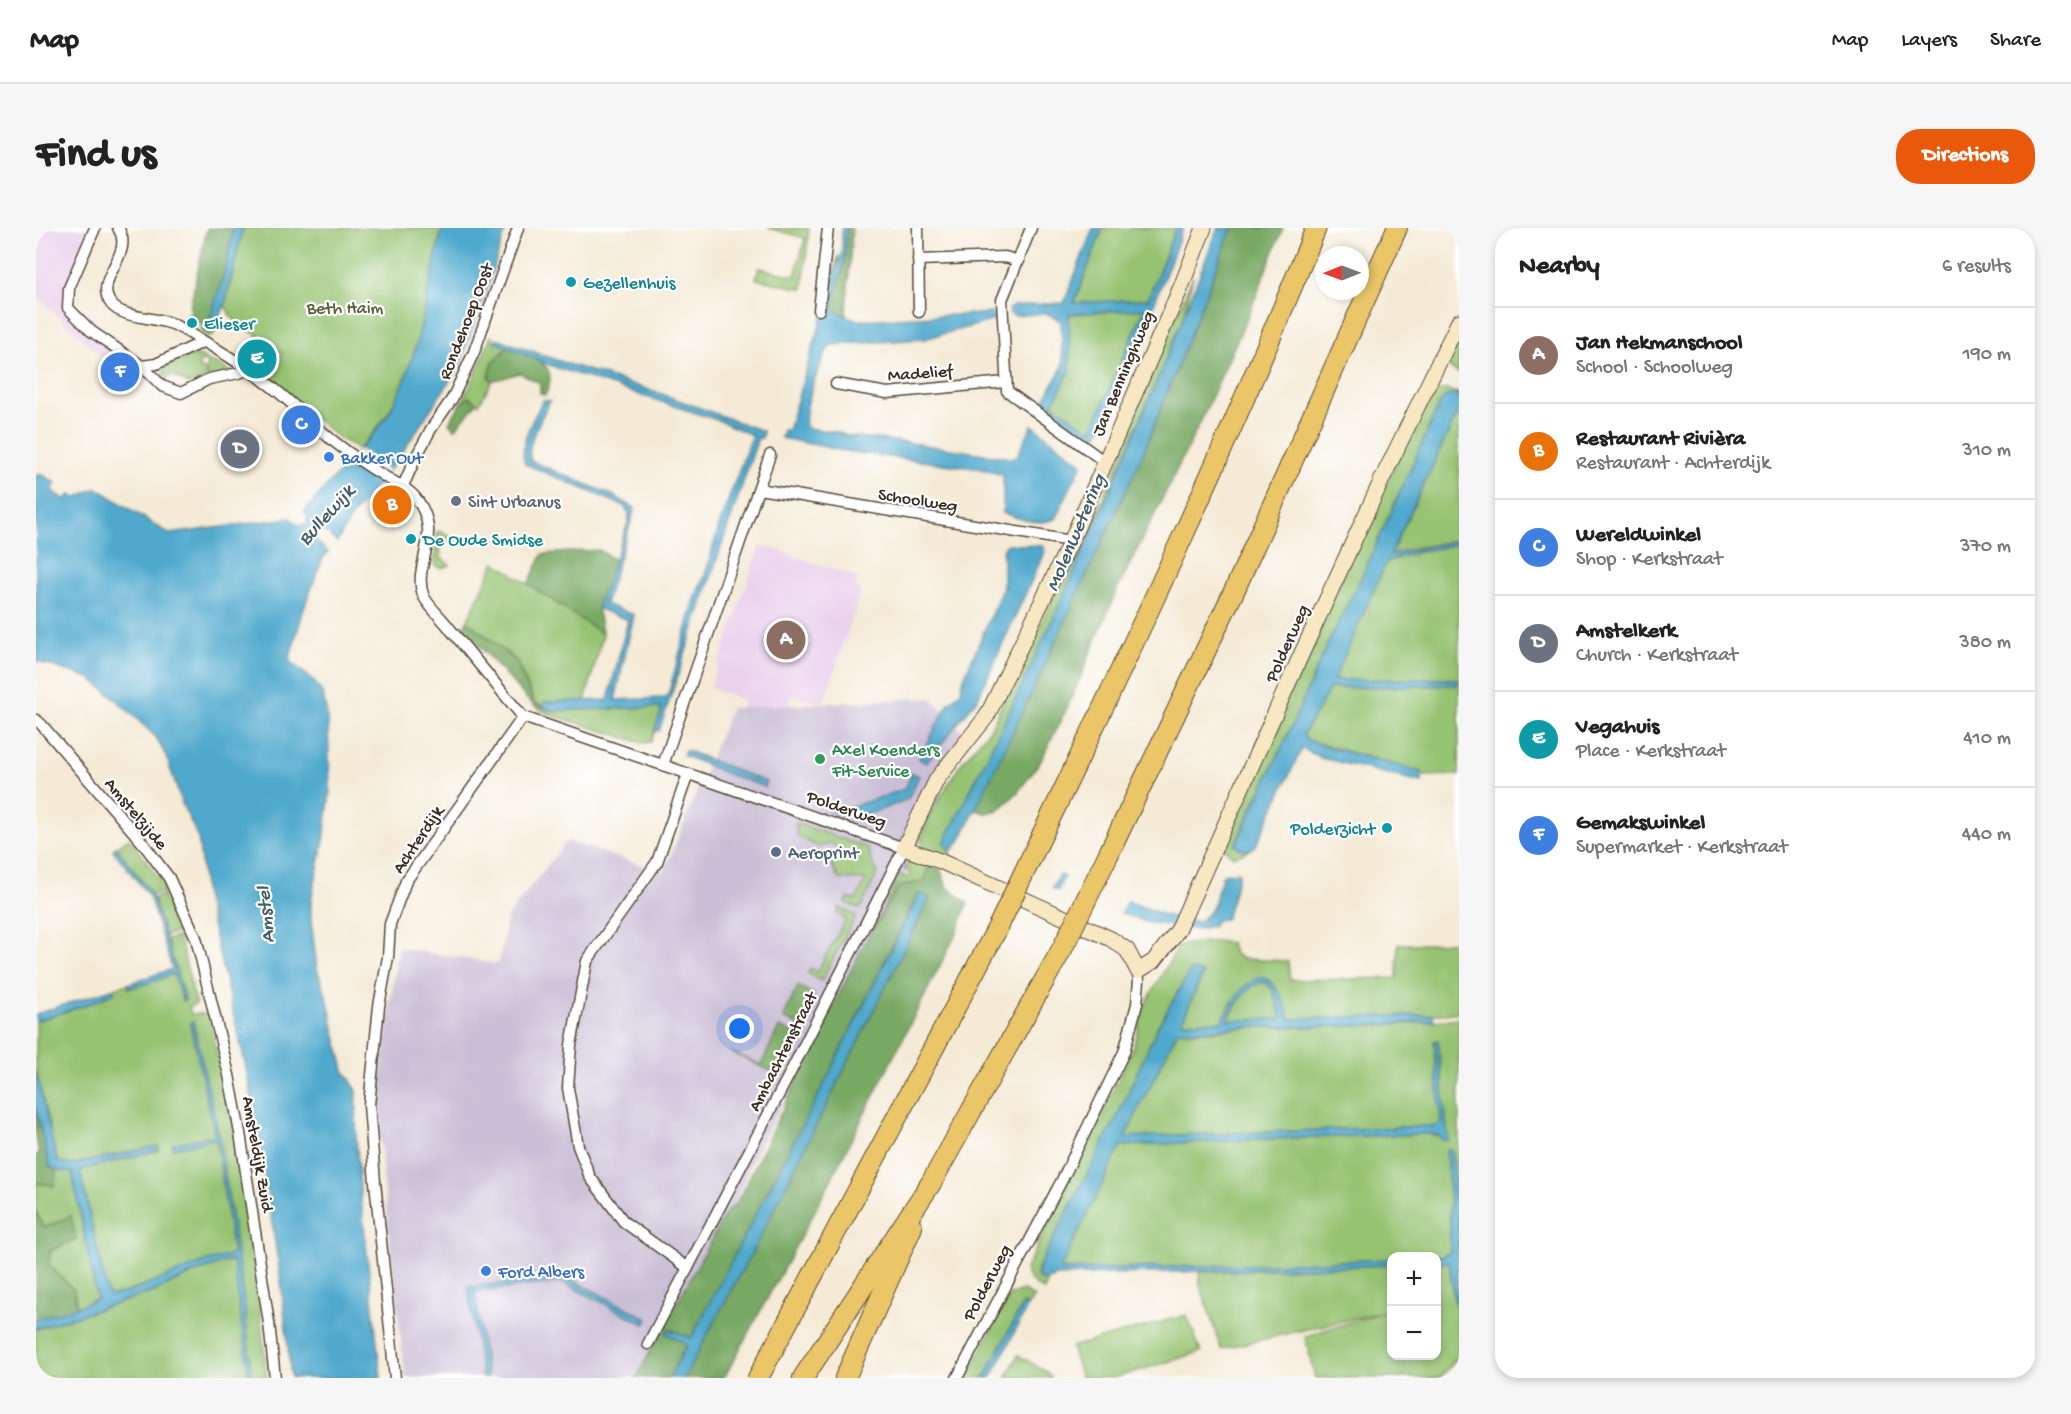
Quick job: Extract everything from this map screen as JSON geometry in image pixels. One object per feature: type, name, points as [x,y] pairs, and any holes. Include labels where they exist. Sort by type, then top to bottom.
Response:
[{"type":"highway","points":[[758,1378],[998,927],[1044,833],[1154,598],[1287,300],[1316,228]]},
{"type":"highway","points":[[803,1378],[931,1183],[1062,949],[1235,589],[1397,228]]},
{"type":"highway","points":[[844,1378],[931,1183]]},
{"type":"street","points":[[95,228],[69,288],[68,308],[92,331],[142,366],[162,386],[181,393],[209,379],[247,370]]},
{"type":"street","points":[[118,228],[123,237],[122,251],[106,285],[107,295],[112,305],[124,313],[151,317],[176,325],[268,383],[333,441],[384,476],[403,486],[415,497],[429,529],[423,568],[424,597],[523,717]]},
{"type":"street","name":"Rondehoep Oost","points":[[403,486],[431,429],[452,399],[474,352],[518,228]]},
{"type":"street","points":[[819,310],[828,228]]},
{"type":"street","points":[[918,228],[919,312]]},
{"type":"street","points":[[1031,228],[1002,300],[1007,391],[1105,462]]},
{"type":"street","name":"Jan Benninghweg","points":[[904,848],[937,778],[987,716],[1071,541],[1181,287],[1204,228]]},
{"type":"street","points":[[918,260],[1005,257],[1019,261]]},
{"type":"street","name":"Polderweg","points":[[1137,971],[1154,961],[1178,930],[1301,655],[1459,321]]},
{"type":"street","points":[[142,366],[156,364],[203,342]]},
{"type":"street","name":"Madelief","points":[[836,384],[887,393],[1006,382]]},
{"type":"street","points":[[663,765],[770,455]]},
{"type":"street","name":"Schoolweg","points":[[759,489],[1071,541]]},
{"type":"street","name":"Polderweg","points":[[523,717],[940,861],[1111,939],[1127,950],[1140,980],[1137,1004],[1124,1052],[1062,1180],[957,1378]]},
{"type":"street","name":"Achterdijk","points":[[395,1378],[369,1105],[378,1006],[388,957],[390,924],[406,881],[523,717]]},
{"type":"street","name":"Amstelzijde","points":[[36,720],[142,842],[169,878],[188,915],[196,938]]},
{"type":"street","points":[[688,774],[657,862],[587,961],[571,1045],[568,1088],[578,1146],[590,1177],[624,1222],[688,1268]]},
{"type":"street","name":"Ambachtenstraat","points":[[648,1344],[904,848]]},
{"type":"street","name":"Amsteldijk Zuid","points":[[196,938],[229,1075],[240,1133],[269,1323],[275,1378]]},
{"type":"shaded area","points":[[36,228],[90,228],[63,294],[155,372],[145,386],[101,356],[36,296]]},
{"type":"shaded area","points":[[760,545],[859,578],[855,588],[861,591],[823,705],[792,694],[783,724],[741,710],[744,700],[710,688]]},
{"type":"shaded area","points":[[931,698],[962,731],[935,810],[910,866],[756,1152],[660,1378],[405,1378],[377,1100],[398,948],[499,964],[507,917],[567,841],[664,872],[731,708]]},
{"type":"green space","points":[[207,228],[234,228],[224,274],[207,329],[214,330],[217,326],[213,336],[208,337],[201,332],[202,324],[187,317],[191,312],[190,307]]},
{"type":"green space","name":"Beth Haim","points":[[243,228],[442,228],[422,324],[409,371],[388,413],[359,449],[337,437],[265,375],[283,354],[231,317],[225,305]]},
{"type":"green space","points":[[768,228],[809,228],[803,289],[756,279],[759,268],[795,276],[805,238]]},
{"type":"green space","points":[[847,228],[852,228],[846,315],[833,311],[833,304],[844,263]]},
{"type":"green space","points":[[1103,228],[1176,228],[1148,299],[1074,303]]},
{"type":"green space","points":[[1232,228],[1283,228],[1251,309],[1202,419],[1116,592],[1070,702],[1041,760],[1018,792],[999,810],[986,813],[975,810],[1142,456]]},
{"type":"green space","points":[[838,257],[839,260],[824,314],[830,282]]},
{"type":"green space","points":[[1193,276],[1183,318],[1046,635],[944,843],[950,852],[949,858],[930,851],[922,845],[921,837],[931,812],[960,765],[991,728],[1050,604],[1069,573],[1119,461],[1135,413]]},
{"type":"green space","points":[[1145,309],[1091,432],[1053,404],[1070,371],[1069,314]]},
{"type":"green space","points":[[1459,330],[1459,373],[1443,364]]},
{"type":"green space","points":[[491,336],[495,342],[508,347],[493,362],[489,377],[492,381],[479,404],[469,397],[460,405],[472,382]]},
{"type":"green space","points":[[508,348],[535,358],[547,368],[550,375],[545,395],[540,393],[540,383],[520,373],[492,381],[489,377],[493,362]]},
{"type":"green space","points":[[197,355],[232,372],[209,377],[206,370],[208,364],[204,361],[199,362],[199,368],[205,371],[207,378],[189,384],[172,375],[162,379],[166,367]]},
{"type":"green space","points":[[1446,390],[1459,393],[1459,396],[1455,394],[1440,403],[1363,574],[1237,839],[1235,846],[1252,849],[1233,857],[1226,851],[1225,839],[1265,754],[1290,689],[1429,393]]},
{"type":"green space","points":[[469,397],[477,403],[455,429],[449,423],[460,405]]},
{"type":"green space","points":[[1459,410],[1459,540],[1390,555]]},
{"type":"green space","points":[[437,531],[449,535],[450,540],[440,548],[441,558],[450,565],[442,568],[434,566]]},
{"type":"green space","points":[[1459,544],[1459,775],[1422,776],[1421,772],[1307,740],[1303,735],[1330,688],[1457,685],[1458,679],[1333,680],[1387,561]]},
{"type":"green space","points":[[599,550],[615,560],[597,608],[603,634],[528,584],[543,554]]},
{"type":"green space","points":[[495,562],[603,634],[585,701],[545,702],[541,705],[535,703],[516,660],[467,621]]},
{"type":"green space","points":[[467,621],[516,661],[534,703],[551,711],[533,705],[529,701],[463,628]]},
{"type":"green space","points":[[533,705],[551,711],[660,707],[661,712],[651,742],[642,743],[545,713]]},
{"type":"green space","points":[[796,823],[868,848],[872,863],[878,872],[860,909],[845,902],[848,898],[856,900],[866,880],[839,879],[831,864],[838,861],[841,851],[831,843],[819,847],[797,836]]},
{"type":"green space","points":[[129,838],[166,888],[164,892],[152,895],[116,847]]},
{"type":"green space","points":[[910,861],[918,861],[929,866],[924,881],[898,887],[871,932],[900,875],[908,878],[910,872],[904,869]]},
{"type":"green space","points":[[929,866],[940,869],[947,887],[968,903],[956,934],[816,1209],[724,1378],[684,1378],[760,1237],[930,898],[918,894],[821,1090],[691,1338],[669,1329],[666,1333],[687,1344],[669,1378],[636,1378],[726,1213],[737,1202],[863,946],[898,887],[924,881]]},
{"type":"green space","points":[[163,895],[178,932],[165,936],[153,899]]},
{"type":"green space","points":[[839,907],[856,916],[821,981],[808,973],[810,968],[817,972],[846,919],[837,914]]},
{"type":"green space","points":[[179,936],[196,1004],[189,1007],[191,1014],[209,1014],[229,1104],[251,1241],[267,1378],[252,1378],[244,1300],[219,1135],[193,1022],[190,1023],[215,1136],[173,1144],[173,1148],[215,1139],[233,1254],[127,1292],[111,1296],[106,1292],[80,1170],[159,1150],[158,1146],[71,1165],[57,1161],[36,1070],[36,1021],[115,993],[112,989],[128,984],[129,987],[173,974],[183,1001],[185,1000],[167,940]]},
{"type":"green space","points":[[1217,941],[1231,943],[1234,954],[1243,959],[1288,961],[1290,980],[1397,978],[1398,944],[1459,941],[1459,1012],[1290,1019],[1284,1002],[1269,980],[1255,979],[1231,1003],[1222,1021],[1182,1022],[1203,974],[1190,971],[1158,1026],[1119,1113],[1040,1263],[1037,1272],[1039,1280],[1049,1279],[1044,1290],[1030,1279],[1026,1269],[1127,1061],[1144,1006],[1179,945]]},
{"type":"green space","points":[[1265,982],[1273,990],[1282,1019],[1228,1021],[1247,991]]},
{"type":"green space","points":[[798,986],[814,994],[799,1026],[783,1018]]},
{"type":"green space","points":[[1459,1018],[1459,1230],[1452,1149],[1446,1150],[1450,1206],[1450,1252],[1441,1256],[1441,1252],[1387,1252],[1387,1259],[1060,1270],[1120,1146],[1427,1134],[1438,1135],[1448,1140],[1438,1040],[1434,1042],[1441,1122],[1436,1126],[1125,1137],[1178,1030],[1196,1032],[1255,1027],[1406,1024]]},
{"type":"green space","points":[[779,1027],[795,1034],[775,1073],[731,1052],[761,1065]]},
{"type":"green space","points":[[36,1109],[49,1165],[56,1170],[55,1186],[36,1183],[36,1155],[39,1154],[36,1137]]},
{"type":"green space","points":[[56,1170],[72,1172],[97,1299],[77,1307],[74,1290],[49,1265],[50,1251],[71,1216],[44,1228],[36,1211],[36,1183],[54,1186]]},
{"type":"green space","points":[[36,1211],[44,1228],[71,1216],[76,1239],[50,1251],[49,1265],[74,1290],[77,1307],[36,1319]]},
{"type":"green space","points":[[228,1261],[234,1261],[249,1378],[36,1378],[36,1329],[153,1292]]},
{"type":"green space","points":[[1449,1262],[1459,1317],[1459,1356],[1440,1378],[1315,1378],[1305,1336],[1387,1311],[1387,1360],[1441,1360],[1441,1263]]},
{"type":"green space","points":[[1387,1265],[1387,1311],[1221,1349],[1200,1284],[1199,1272]]},
{"type":"green space","points":[[1024,1291],[1034,1297],[1028,1306],[1023,1304],[984,1378],[966,1378],[1010,1295]]},
{"type":"green space","points":[[1187,1315],[1201,1352],[1114,1378],[1081,1378],[1071,1347]]},
{"type":"green space","points":[[1018,1355],[1048,1373],[1051,1378],[1006,1378]]},
{"type":"water","points":[[234,228],[243,228],[225,305],[214,330],[207,329],[224,274]]},
{"type":"water","points":[[442,228],[506,228],[459,367],[397,460],[352,516],[337,542],[326,532],[316,532],[317,542],[328,552],[323,558],[305,605],[289,661],[313,680],[323,694],[328,720],[330,792],[324,840],[311,900],[311,919],[317,969],[327,998],[344,1070],[357,1091],[356,1137],[361,1199],[381,1378],[291,1378],[281,1281],[254,1108],[205,896],[198,837],[183,806],[166,756],[155,736],[90,678],[36,661],[38,651],[36,650],[36,475],[42,475],[56,483],[52,491],[66,500],[70,494],[75,498],[97,488],[169,534],[290,518],[298,525],[307,524],[307,515],[304,512],[375,432],[389,413],[404,382],[417,343]]},
{"type":"water","points":[[842,228],[847,228],[844,263],[833,311],[859,320],[992,313],[995,320],[924,339],[831,345],[817,373],[809,399],[806,411],[807,428],[837,432],[847,436],[1011,458],[1017,456],[1032,425],[1082,464],[1055,519],[1036,522],[1003,513],[1003,475],[982,469],[844,451],[781,438],[783,430],[788,430],[842,252]]},
{"type":"water","points":[[1093,228],[1103,228],[1074,303],[1148,299],[1176,228],[1183,228],[1155,301],[1104,423],[1095,439],[1089,439],[1045,407],[1044,400],[1063,366],[1061,321],[1046,313],[1015,316],[1010,314],[1009,309],[1013,306],[1064,303]],"holes":[[[1144,309],[1091,431],[1053,404],[1070,371],[1069,314]]]},
{"type":"water","points":[[1218,228],[1232,228],[1142,456],[960,841],[950,852],[944,843],[982,768],[1089,539],[1123,462]]},
{"type":"water","points":[[496,338],[763,431],[762,438],[758,438],[659,731],[654,731],[661,712],[660,707],[551,711],[541,705],[545,702],[608,700],[628,620],[597,608],[628,523],[629,513],[624,506],[525,464],[523,456],[525,439],[543,400],[550,401],[532,440],[531,461],[612,495],[635,508],[605,604],[634,615],[615,700],[664,698],[668,695],[696,595],[705,575],[721,520],[752,435],[720,421],[552,366],[495,342]]},
{"type":"water","points":[[1455,394],[1459,396],[1459,410],[1390,555],[1459,540],[1459,544],[1387,561],[1334,680],[1458,679],[1457,685],[1330,688],[1303,735],[1307,740],[1332,748],[1422,772],[1422,782],[1321,758],[1302,748],[1257,843],[1252,849],[1244,850],[1235,846],[1289,732],[1329,640],[1363,574],[1440,403],[1446,396]]},
{"type":"water","points":[[1007,544],[1043,546],[1045,551],[978,698],[926,763],[919,759],[948,704],[961,692],[963,680],[1003,587],[1003,551]]},
{"type":"water","points":[[685,750],[766,782],[765,787],[683,755]]},
{"type":"water","points":[[912,773],[919,776],[908,799],[868,814],[839,814],[827,810],[830,803],[843,809],[905,789]]},
{"type":"water","points":[[116,847],[152,895],[185,1000],[183,1001],[173,974],[129,988],[128,984],[172,969],[149,896],[113,850]]},
{"type":"water","points":[[1238,872],[1225,919],[1216,920],[1212,927],[1198,929],[1149,923],[1052,888],[1059,875],[1164,915],[1199,922],[1212,909],[1223,874]]},
{"type":"water","points":[[919,894],[930,898],[760,1237],[684,1378],[669,1378],[687,1345],[666,1333],[668,1329],[691,1338],[821,1090]]},
{"type":"water","points":[[1193,970],[1203,973],[1182,1022],[1222,1021],[1244,988],[1249,983],[1263,977],[1274,985],[1290,1019],[1433,1015],[1434,1021],[1346,1026],[1178,1030],[1125,1137],[1436,1126],[1441,1122],[1434,1041],[1438,1040],[1448,1140],[1443,1141],[1438,1135],[1427,1134],[1121,1146],[1060,1270],[1387,1259],[1387,1265],[1055,1276],[1053,1279],[1040,1280],[1039,1266],[1119,1113],[1158,1026],[1190,971]],"holes":[[[1265,982],[1273,990],[1282,1019],[1228,1020],[1247,991],[1252,986]]]},
{"type":"water","points":[[112,989],[115,993],[36,1021],[36,1014]]},
{"type":"water","points":[[193,1021],[219,1135],[244,1300],[252,1378],[249,1378],[233,1261],[192,1274],[153,1292],[36,1329],[36,1319],[97,1299],[72,1172],[56,1170],[49,1165],[36,1109],[36,1070],[57,1161],[71,1165],[158,1146],[159,1150],[80,1170],[107,1292],[111,1296],[132,1291],[205,1262],[233,1254],[215,1139],[173,1148],[172,1144],[215,1135],[190,1023]]},
{"type":"water","points":[[1452,1149],[1459,1230],[1457,1278],[1459,1317],[1449,1262],[1441,1263],[1441,1256],[1450,1252],[1450,1206],[1446,1150]]},
{"type":"water","points":[[564,1276],[647,1318],[647,1322],[645,1324],[562,1282],[475,1292],[487,1378],[482,1378],[468,1287]]},
{"type":"water","points":[[1023,1304],[1028,1306],[991,1378],[984,1378]]},
{"type":"pier","points":[[359,449],[389,470],[380,482],[351,461]]},
{"type":"pier","points":[[1066,875],[1128,897],[1119,915],[1058,893]]},
{"type":"place","name":"Gezellenhuis","points":[[571,282]]},
{"type":"place","name":"Elieser","points":[[192,323]]},
{"type":"place","name":"Vegahuis","points":[[257,359]]},
{"type":"place","name":"Gemakswinkel","points":[[120,372]]},
{"type":"place","name":"Wereldwinkel","points":[[301,425]]},
{"type":"place","name":"Amstelkerk","points":[[240,449]]},
{"type":"place","name":"Bakker Out","points":[[329,457]]},
{"type":"place","name":"Sint Urbanus","points":[[456,501]]},
{"type":"place","name":"Restaurant Rivièra","points":[[392,505]]},
{"type":"place","name":"De Oude Smidse","points":[[411,539]]},
{"type":"place","name":"Jan Hekmanschool","points":[[786,640]]},
{"type":"place","name":"Axel Koenders Fit-Service","points":[[820,759]]},
{"type":"place","name":"Polderzicht","points":[[1387,828]]},
{"type":"place","name":"Aeroprint","points":[[776,852]]},
{"type":"place","name":"Ford Albers","points":[[486,1271]]},
{"type":"water label","name":"Bullewijk","points":[[325,514]]},
{"type":"water label","name":"Molenwetering","points":[[1074,532]]},
{"type":"water label","name":"Amstel","points":[[264,915]]}]
